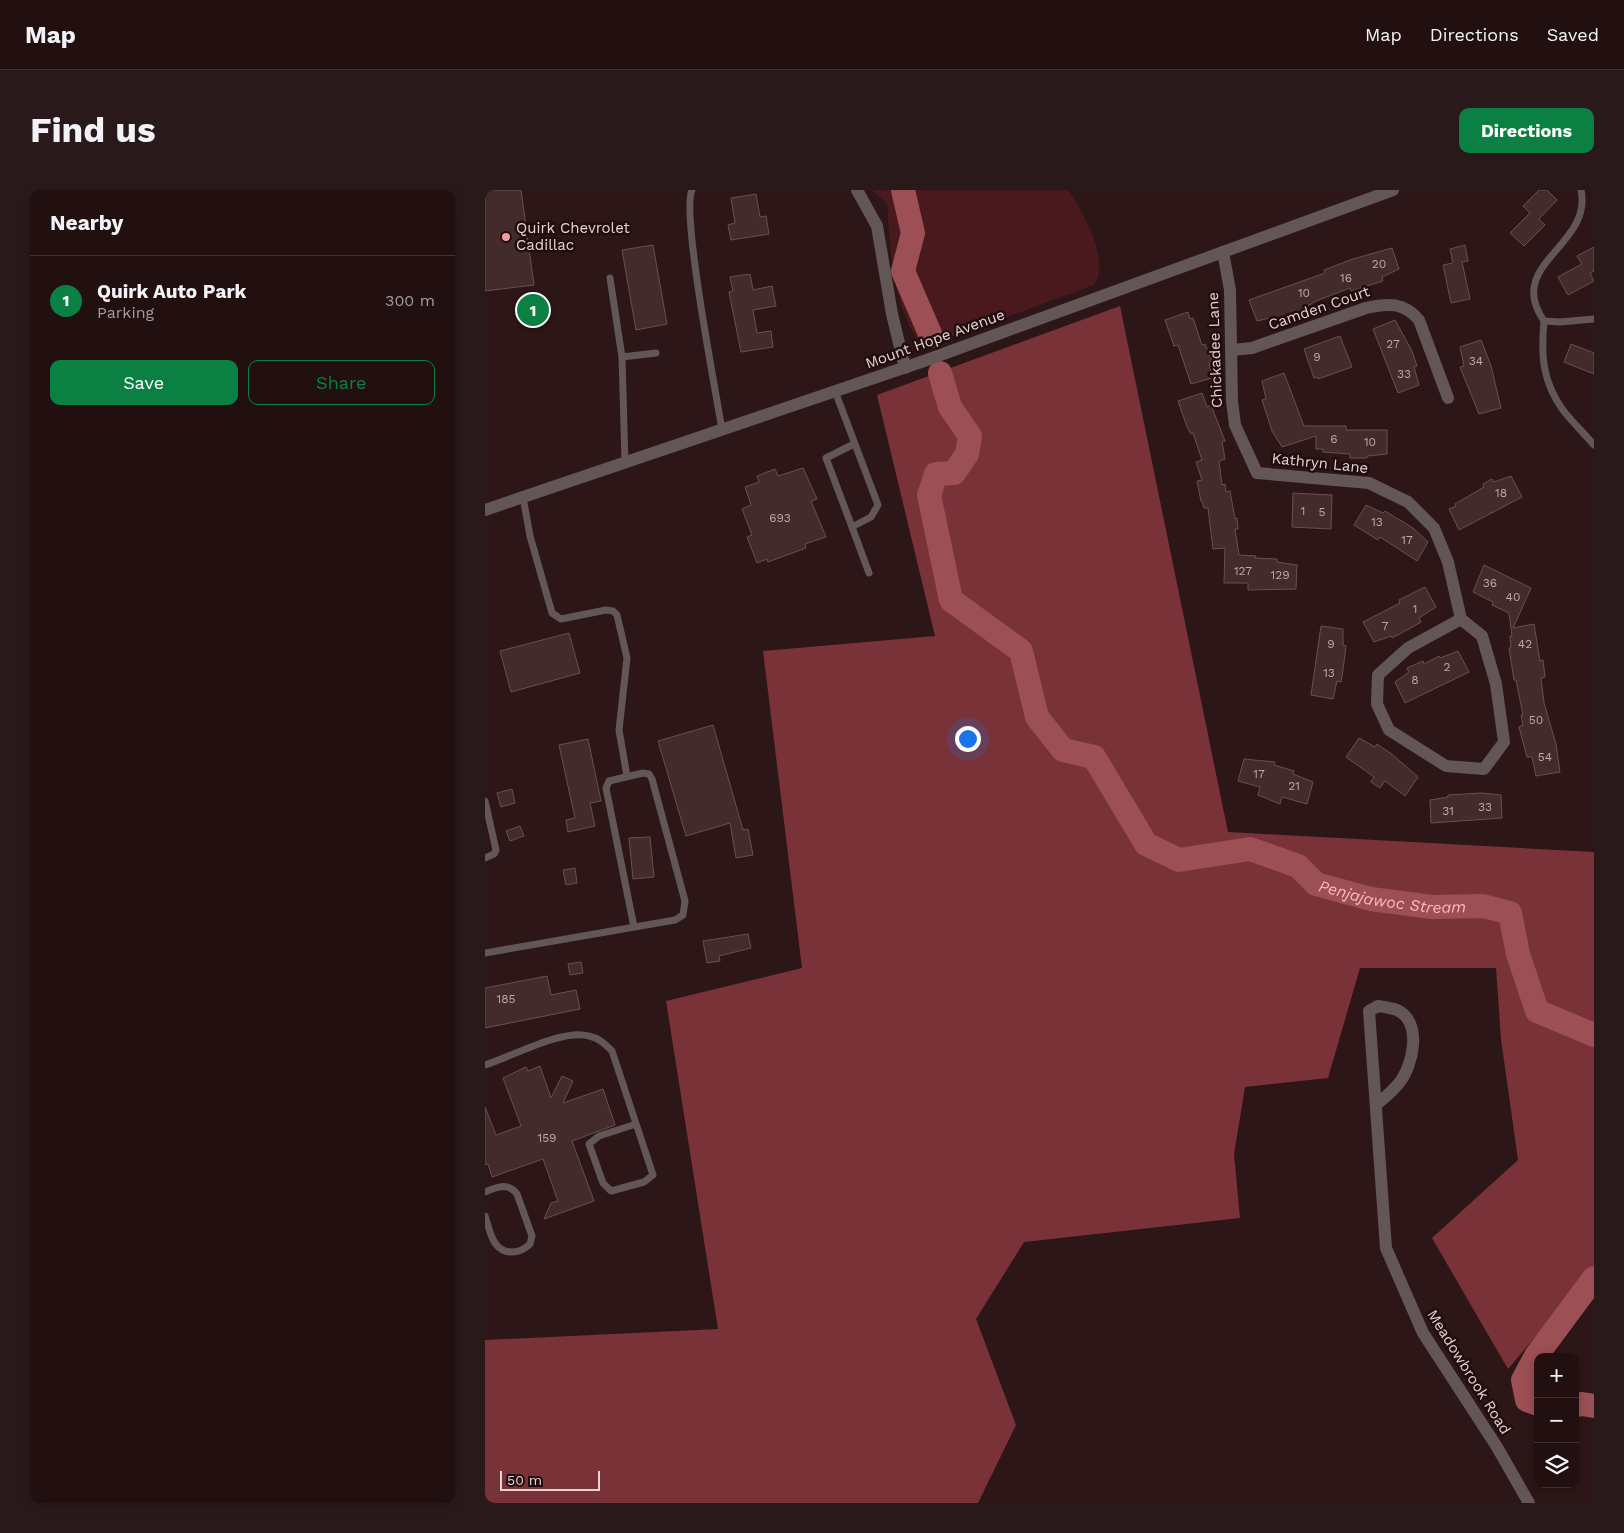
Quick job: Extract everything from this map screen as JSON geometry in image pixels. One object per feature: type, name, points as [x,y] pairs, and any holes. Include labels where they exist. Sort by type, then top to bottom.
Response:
[{"type":"street","points":[[857,190],[877,226],[892,314],[905,368]]},
{"type":"street","name":"Mount Hope Avenue","points":[[485,510],[905,368],[1393,190]]},
{"type":"street","name":"Chickadee Lane","points":[[1223,252],[1230,290],[1232,401],[1235,425],[1257,473]]},
{"type":"street","name":"Camden Court","points":[[1232,350],[1252,348],[1367,308],[1384,304],[1397,304],[1411,311],[1419,320],[1448,398]]},
{"type":"street","name":"Kathryn Lane","points":[[1257,473],[1369,483],[1408,502],[1434,528],[1448,562],[1461,619]]},
{"type":"street","points":[[1461,619],[1482,636],[1496,684],[1503,742],[1484,769],[1446,766],[1389,730],[1377,704],[1378,675],[1408,648],[1461,619]]},
{"type":"street","name":"Meadowbrook Road","points":[[1376,1105],[1400,1082],[1407,1066],[1413,1043],[1411,1023],[1398,1010],[1378,1006],[1369,1011],[1386,1248],[1423,1333],[1497,1447],[1529,1503]]},
{"type":"lane","points":[[692,190],[689,196],[691,230],[721,430]]},
{"type":"lane","points":[[1581,190],[1584,203],[1576,227],[1546,261],[1532,289],[1535,308],[1544,321],[1541,352],[1548,384],[1563,410],[1594,445]]},
{"type":"lane","points":[[610,278],[622,357],[625,463]]},
{"type":"lane","points":[[1544,321],[1560,322],[1594,319]]},
{"type":"lane","points":[[622,357],[656,353]]},
{"type":"lane","points":[[835,391],[878,505],[871,518],[852,528]]},
{"type":"lane","points":[[854,444],[826,458],[869,573]]},
{"type":"lane","points":[[523,497],[531,536],[552,613],[561,619],[606,610],[613,611],[617,615],[627,658],[619,730],[627,776]]},
{"type":"lane","points":[[485,953],[675,920],[683,916],[685,910],[652,779],[649,774],[643,773],[609,781],[606,788],[634,927]]},
{"type":"lane","points":[[485,801],[496,850],[494,854],[485,858]]},
{"type":"lane","points":[[485,1066],[559,1038],[590,1036],[603,1042],[611,1051],[636,1124],[653,1175],[644,1182],[611,1191],[603,1184],[589,1144],[599,1136],[636,1124]]},
{"type":"lane","points":[[485,1192],[502,1186],[513,1189],[517,1194],[532,1236],[530,1244],[518,1251],[501,1250],[495,1243],[485,1216]]},
{"type":"shaded area","points":[[872,190],[1068,190],[1081,210],[1097,250],[1098,275],[1094,285],[923,348],[913,332],[899,298],[892,261],[887,204]]},
{"type":"shaded area","points":[[1120,306],[1228,832],[1594,852],[1594,1268],[1508,1369],[1432,1238],[1518,1160],[1501,1039],[1496,968],[1360,968],[1328,1078],[1245,1087],[1234,1154],[1240,1218],[1024,1242],[976,1319],[1016,1425],[978,1503],[485,1503],[485,1340],[718,1329],[666,1001],[802,968],[763,651],[935,636],[877,395]]},
{"type":"building","name":"Quirk Chevrolet Cadillac","points":[[485,190],[521,190],[534,285],[485,291]]},
{"type":"building","points":[[1539,190],[1547,190],[1557,200],[1539,219],[1545,225],[1524,246],[1510,233],[1530,213],[1523,206]]},
{"type":"building","points":[[756,194],[760,217],[766,216],[769,234],[731,240],[728,225],[735,223],[731,198]]},
{"type":"building","points":[[653,245],[667,324],[636,330],[622,250]]},
{"type":"building","points":[[1465,245],[1468,261],[1462,262],[1470,299],[1451,303],[1443,265],[1453,263],[1450,249]]},
{"type":"building","points":[[1594,247],[1594,271],[1590,273],[1594,281],[1568,295],[1558,277],[1582,264],[1577,256]]},
{"type":"building","points":[[1392,248],[1399,269],[1382,277],[1383,281],[1351,291],[1350,288],[1316,301],[1306,307],[1308,311],[1292,317],[1291,314],[1275,320],[1274,317],[1257,321],[1249,300],[1325,273],[1324,270],[1353,259]]},
{"type":"building","points":[[750,274],[753,290],[772,286],[776,306],[753,310],[757,333],[771,331],[773,347],[741,352],[729,292],[733,291],[730,277]]},
{"type":"building","points":[[1188,312],[1190,319],[1193,318],[1202,345],[1205,344],[1212,361],[1209,362],[1212,378],[1191,384],[1178,345],[1174,346],[1165,320]]},
{"type":"building","points":[[1395,320],[1412,351],[1417,366],[1414,367],[1419,385],[1398,393],[1373,329]]},
{"type":"building","points":[[1340,336],[1352,367],[1318,379],[1317,377],[1314,378],[1304,349]]},
{"type":"building","points":[[1481,340],[1491,366],[1501,408],[1479,414],[1460,367],[1464,366],[1460,347]]},
{"type":"building","points":[[1571,344],[1594,353],[1594,374],[1564,362]]},
{"type":"building","points":[[1284,373],[1304,426],[1346,426],[1346,430],[1387,430],[1387,454],[1367,456],[1367,458],[1350,458],[1350,454],[1323,452],[1323,449],[1316,449],[1316,436],[1282,447],[1272,431],[1262,400],[1266,399],[1262,381]]},
{"type":"building","points":[[1202,393],[1207,407],[1211,405],[1225,441],[1222,442],[1225,459],[1219,461],[1222,485],[1225,484],[1226,492],[1230,491],[1235,519],[1237,518],[1238,529],[1235,529],[1239,555],[1277,559],[1277,562],[1297,565],[1296,589],[1248,590],[1248,583],[1224,583],[1225,548],[1213,549],[1208,508],[1204,508],[1201,501],[1197,481],[1202,480],[1196,462],[1202,460],[1193,433],[1191,434],[1187,427],[1178,401]]},
{"type":"building","points":[[803,468],[817,499],[811,501],[826,537],[805,544],[806,548],[768,562],[767,559],[757,563],[747,537],[752,535],[742,509],[751,505],[745,487],[759,482],[757,476],[775,469],[778,476]]},
{"type":"building","points":[[1511,476],[1522,497],[1459,530],[1449,509],[1484,487],[1483,484],[1492,479],[1494,482]]},
{"type":"building","points":[[1293,493],[1332,495],[1331,529],[1292,527]]},
{"type":"building","points":[[1366,505],[1383,513],[1385,511],[1413,528],[1428,542],[1417,561],[1380,537],[1378,540],[1354,525]]},
{"type":"building","points":[[1484,565],[1531,588],[1513,628],[1534,624],[1540,661],[1543,660],[1545,677],[1541,678],[1544,703],[1556,744],[1560,772],[1536,776],[1532,757],[1527,757],[1519,727],[1523,725],[1521,715],[1523,715],[1516,680],[1514,680],[1509,648],[1511,647],[1510,636],[1512,636],[1509,613],[1492,605],[1493,602],[1473,592]]},
{"type":"building","points":[[1425,587],[1436,607],[1419,618],[1421,622],[1407,630],[1392,638],[1391,636],[1374,642],[1363,622],[1400,603],[1399,600]]},
{"type":"building","points":[[1321,626],[1343,629],[1343,645],[1346,646],[1341,682],[1337,681],[1333,699],[1311,695]]},
{"type":"building","points":[[569,633],[580,673],[511,692],[500,651]]},
{"type":"building","points":[[1458,651],[1469,672],[1405,703],[1395,682],[1409,672],[1407,668],[1423,661],[1424,664],[1439,656],[1440,658]]},
{"type":"building","points":[[713,725],[743,830],[748,829],[753,855],[736,858],[730,823],[686,836],[658,741]]},
{"type":"building","points":[[1359,738],[1375,747],[1377,744],[1418,777],[1405,796],[1385,781],[1380,788],[1371,782],[1374,777],[1346,757]]},
{"type":"building","points":[[588,739],[601,801],[590,803],[595,826],[568,832],[566,820],[575,818],[559,745]]},
{"type":"building","points":[[1244,759],[1275,762],[1274,765],[1294,771],[1293,774],[1313,782],[1307,804],[1282,797],[1280,804],[1258,795],[1260,787],[1238,781]]},
{"type":"building","points":[[512,789],[515,803],[501,807],[497,793]]},
{"type":"building","points":[[1481,793],[1501,795],[1502,818],[1431,823],[1430,800],[1448,797],[1448,795]]},
{"type":"building","points":[[520,826],[524,836],[510,841],[506,831]]},
{"type":"building","points":[[650,837],[654,877],[633,879],[629,838]]},
{"type":"building","points":[[575,868],[577,883],[566,885],[563,870]]},
{"type":"building","points":[[748,934],[751,948],[719,956],[720,961],[707,963],[703,941]]},
{"type":"building","points":[[581,962],[583,973],[570,975],[568,964]]},
{"type":"building","points":[[547,976],[551,995],[576,990],[580,1009],[485,1028],[485,988]]},
{"type":"building","points":[[540,1066],[551,1098],[562,1076],[573,1081],[563,1103],[603,1089],[615,1125],[572,1141],[594,1201],[544,1219],[551,1203],[558,1201],[543,1159],[492,1177],[488,1164],[485,1165],[485,1107],[496,1135],[521,1126],[503,1078],[526,1067],[528,1071]]},
{"type":"waterway","name":"Penjajawoc Stream","points":[[903,190],[913,233],[903,271],[931,336]]},
{"type":"waterway","name":"Penjajawoc Stream","points":[[940,373],[950,407],[970,436],[967,454],[954,473],[936,474],[929,495],[951,600],[1021,651],[1037,717],[1063,750],[1094,757],[1146,844],[1179,860],[1250,849],[1298,866],[1316,884],[1371,899],[1432,907],[1483,906],[1510,913],[1518,954],[1537,1011],[1594,1035]]},
{"type":"waterway","name":"Penjajawoc Stream","points":[[1534,1403],[1527,1400],[1523,1380],[1536,1356],[1594,1278]]},
{"type":"waterway","name":"Penjajawoc Stream","points":[[1579,1404],[1594,1406]]},
{"type":"place","name":"Quirk Chevrolet Cadillac","points":[[506,237]]},
{"type":"place","name":"Quirk Auto Park","points":[[533,310]]}]
